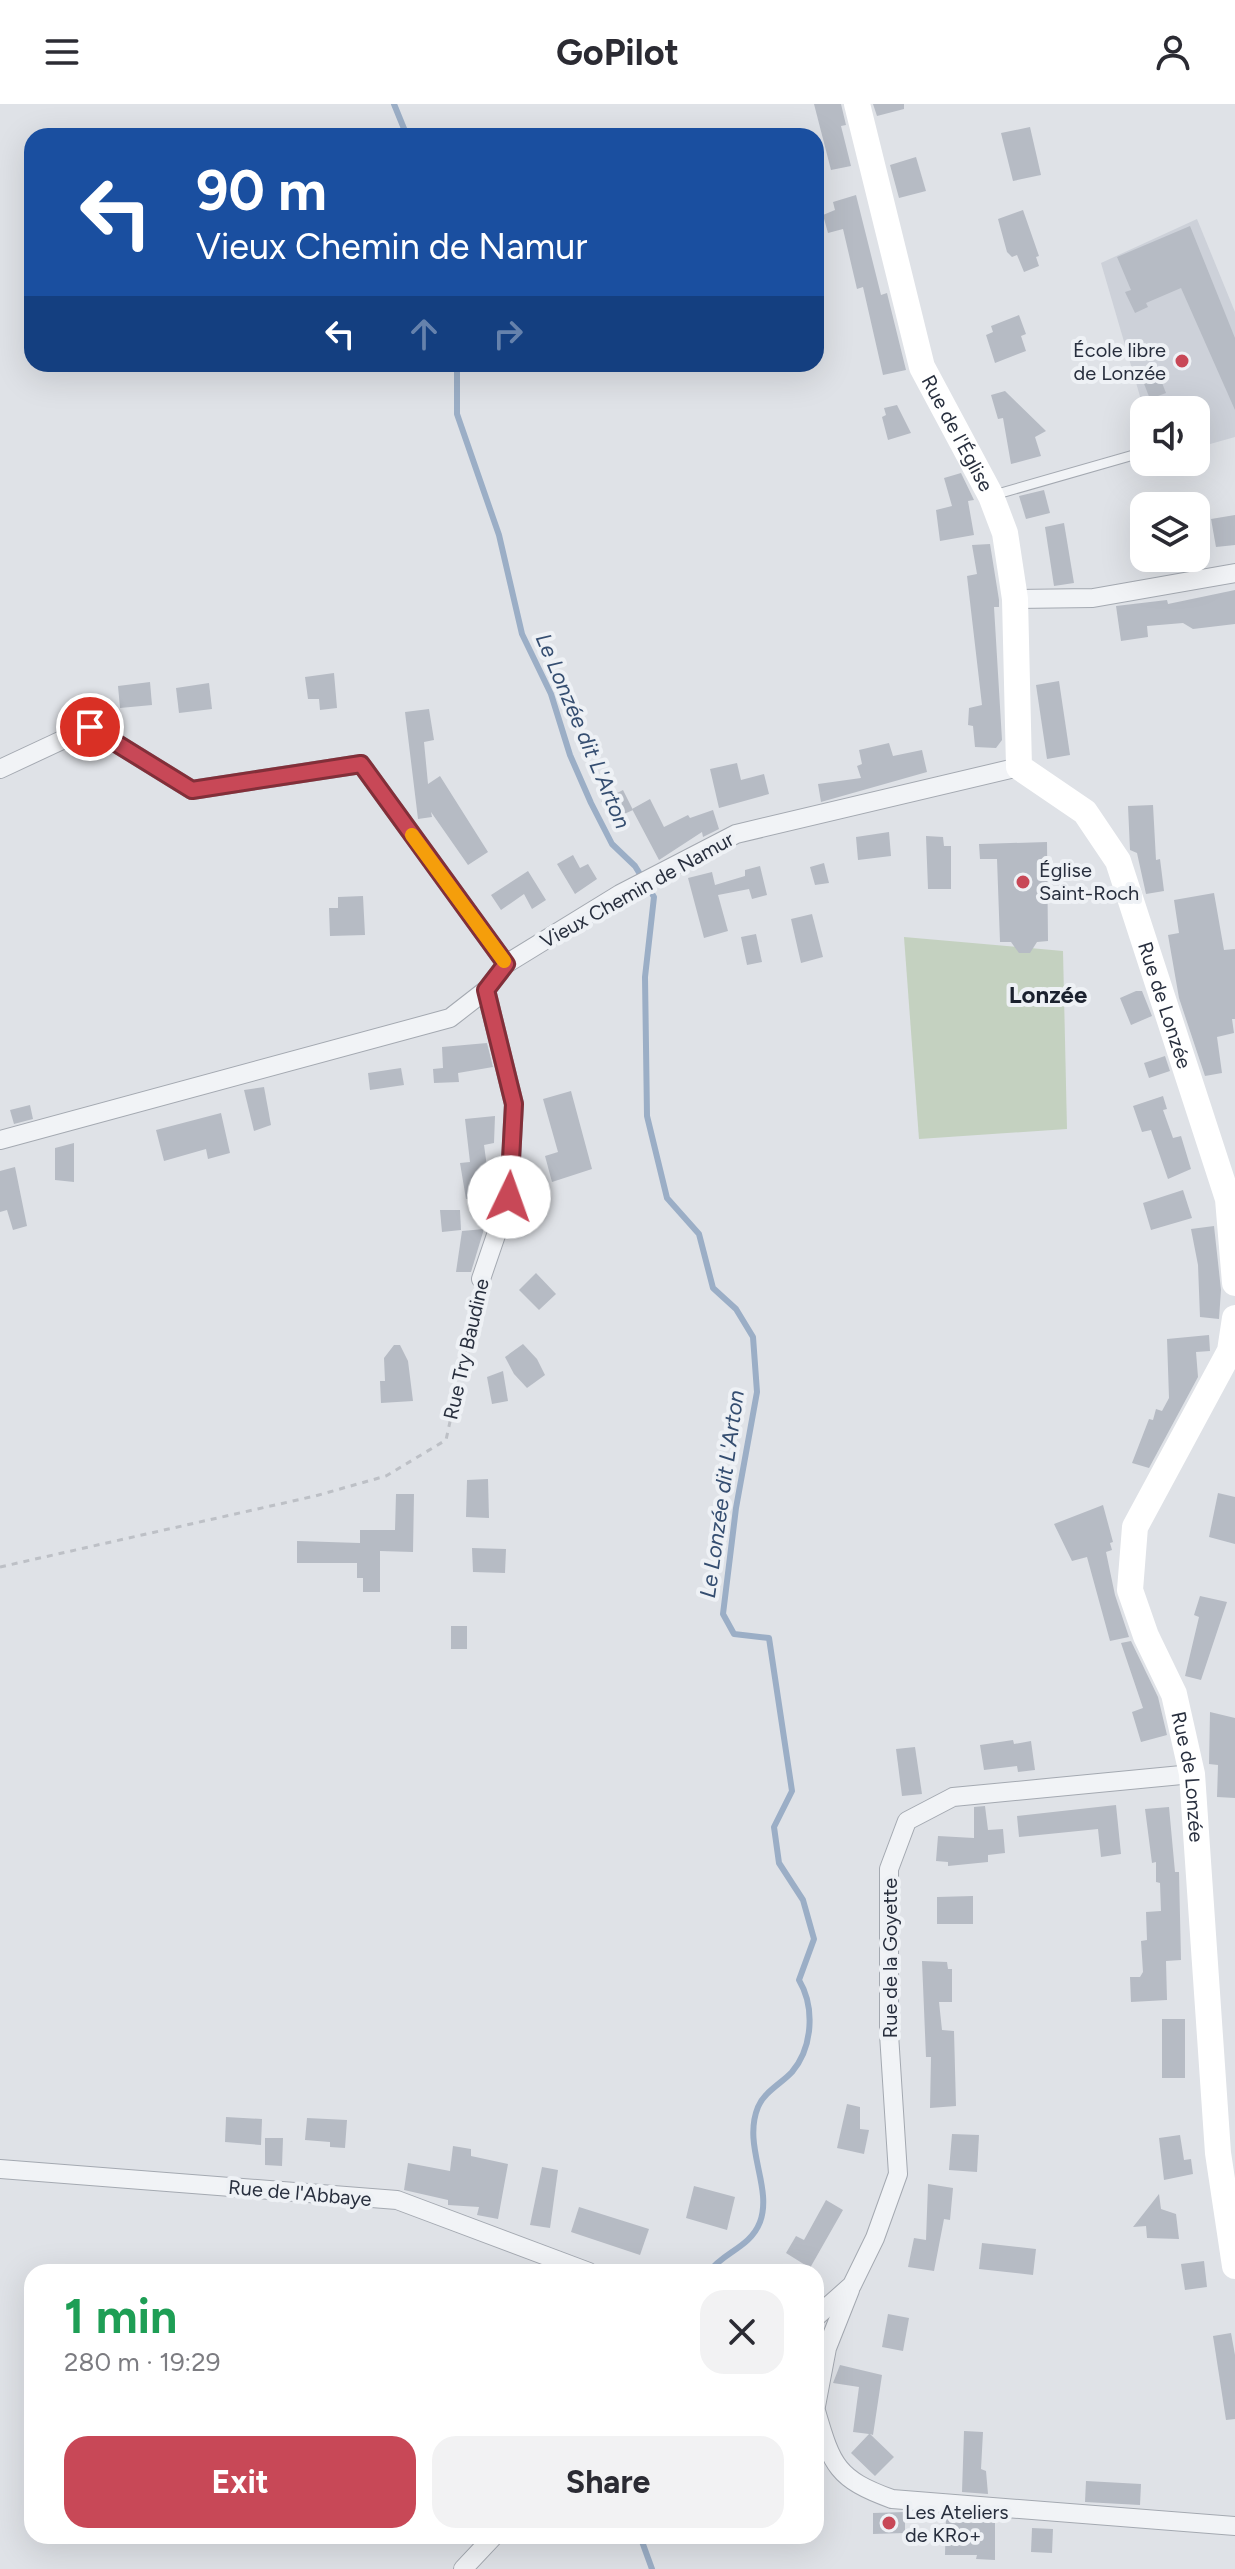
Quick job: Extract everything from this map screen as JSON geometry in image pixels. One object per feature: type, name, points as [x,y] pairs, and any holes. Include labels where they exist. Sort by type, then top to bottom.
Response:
[{"type":"street","name":"Rue de l'Église","points":[[857,104],[922,367],[991,496],[1005,533],[1015,599],[1019,767]]},
{"type":"street","points":[[1015,599],[1093,598],[1235,573]]},
{"type":"street","points":[[0,769],[90,727],[192,790],[361,764],[506,964],[486,990],[450,1018],[0,1140]]},
{"type":"street","name":"Vieux Chemin de Namur","points":[[506,964],[633,888],[736,834],[1019,767]]},
{"type":"street","name":"Rue de Lonzée","points":[[1019,767],[1085,812],[1118,861],[1228,1199],[1235,1283]]},
{"type":"street","name":"Rue Try Baudine","points":[[481,1279],[509,1197],[514,1104],[486,990]]},
{"type":"street","name":"Rue de Lonzée","points":[[1235,1318],[1230,1351],[1135,1527],[1130,1590],[1146,1636],[1174,1694],[1192,1774],[1218,2153],[1235,2266]]},
{"type":"street","name":"Rue de la Goyette","points":[[824,2364],[827,2348],[875,2238],[898,2174],[889,2034],[889,1869],[907,1821],[953,1797],[1192,1774]]},
{"type":"street","name":"Rue de l'Abbaye","points":[[0,2169],[397,2200],[568,2264]]},
{"type":"street","name":"Rue de la Goyette","points":[[824,2310],[852,2285]]},
{"type":"street","name":"Rue de la Goyette","points":[[824,2433],[834,2464],[856,2486],[892,2499],[1235,2526]]},
{"type":"street","points":[[463,2569],[486,2544]]},
{"type":"lane","points":[[991,496],[1130,456]]},
{"type":"path","name":"Rue Try Baudine","points":[[0,1567],[315,1496],[386,1476],[446,1440],[481,1279]]},
{"type":"shaded area","name":"École libre de Lonzée","points":[[1197,219],[1235,312],[1235,437],[1210,444],[1210,396],[1140,396],[1101,263]]},
{"type":"green space","points":[[904,937],[1063,951],[1067,1129],[919,1139]]},
{"type":"building","points":[[814,104],[841,104],[846,125],[841,126],[851,166],[831,170],[824,143],[824,128],[820,128]]},
{"type":"building","points":[[873,104],[904,104],[904,109],[877,116]]},
{"type":"building","points":[[1030,127],[1041,175],[1013,181],[1001,133]]},
{"type":"building","points":[[916,157],[926,191],[899,198],[890,165]]},
{"type":"building","points":[[856,195],[881,295],[887,293],[906,370],[883,375],[863,287],[857,289],[843,229],[828,233],[824,215],[835,210],[833,202]]},
{"type":"building","points":[[1023,210],[1039,256],[1036,257],[1039,266],[1024,272],[1017,255],[1012,257],[1007,252],[998,219]]},
{"type":"building","points":[[1190,226],[1235,338],[1235,410],[1181,288],[1146,303],[1148,307],[1135,313],[1125,292],[1131,290],[1117,257]]},
{"type":"building","points":[[1019,315],[1026,334],[1021,336],[1026,351],[995,363],[986,335],[993,332],[991,326]]},
{"type":"building","points":[[1157,370],[1166,393],[1149,396],[1141,376]]},
{"type":"building","points":[[1005,391],[1046,431],[1035,437],[1041,456],[1011,464],[1003,418],[998,419],[991,395]]},
{"type":"building","points":[[897,405],[911,433],[888,440],[882,417],[886,415],[884,408]]},
{"type":"building","points":[[961,473],[974,500],[968,501],[974,535],[940,541],[936,510],[952,506],[944,478]]},
{"type":"building","points":[[1044,490],[1050,513],[1026,519],[1019,496]]},
{"type":"building","points":[[1235,515],[1235,545],[1216,547],[1211,519]]},
{"type":"building","points":[[1064,523],[1074,583],[1054,586],[1045,527]]},
{"type":"building","points":[[990,544],[999,600],[999,607],[994,607],[1002,740],[996,748],[975,747],[973,726],[968,725],[969,708],[982,705],[967,576],[977,574],[972,545]]},
{"type":"building","points":[[1235,590],[1235,624],[1193,629],[1183,623],[1147,626],[1148,637],[1121,641],[1116,606],[1167,600],[1168,604]]},
{"type":"building","points":[[334,673],[337,708],[320,710],[319,699],[308,699],[305,677]]},
{"type":"building","points":[[1059,681],[1070,755],[1047,759],[1036,685]]},
{"type":"building","points":[[150,682],[152,705],[120,708],[118,686]]},
{"type":"building","points":[[209,683],[212,709],[179,713],[176,688]]},
{"type":"building","points":[[429,709],[434,740],[424,742],[428,784],[440,776],[488,852],[468,865],[431,812],[432,817],[418,819],[405,712]]},
{"type":"building","points":[[889,743],[893,756],[922,750],[927,772],[821,802],[818,784],[861,778],[857,766],[862,764],[859,750]]},
{"type":"building","points":[[737,763],[741,780],[764,774],[769,794],[719,808],[710,769]]},
{"type":"building","points":[[623,790],[633,810],[611,820],[601,801]]},
{"type":"building","points":[[650,799],[664,827],[688,815],[690,818],[713,810],[719,829],[703,837],[702,832],[659,860],[632,809]]},
{"type":"building","points":[[1153,805],[1156,860],[1160,859],[1164,891],[1146,894],[1137,853],[1130,850],[1128,806]]},
{"type":"building","points":[[889,832],[891,856],[858,860],[856,837]]},
{"type":"building","points":[[926,836],[943,837],[944,846],[951,846],[951,889],[928,889]]},
{"type":"building","name":"Église Saint-Roch","points":[[1047,842],[1048,941],[1037,942],[1030,953],[1019,953],[1011,942],[1000,942],[997,859],[980,859],[979,844]]},
{"type":"building","points":[[573,855],[580,868],[588,864],[597,879],[575,894],[557,864]]},
{"type":"building","points":[[824,863],[829,883],[815,885],[810,867]]},
{"type":"building","points":[[760,866],[767,895],[752,899],[749,889],[718,895],[728,931],[704,938],[688,878],[712,872],[715,885],[745,876],[745,870]]},
{"type":"building","points":[[528,871],[546,900],[532,909],[524,894],[501,910],[491,895]]},
{"type":"building","points":[[1214,893],[1224,950],[1235,949],[1235,1019],[1232,1019],[1234,1033],[1217,1037],[1222,1073],[1205,1076],[1179,998],[1168,935],[1179,933],[1174,900]]},
{"type":"building","points":[[363,896],[365,935],[330,936],[329,908],[338,908],[338,897]]},
{"type":"building","points":[[812,914],[823,957],[801,963],[791,919]]},
{"type":"building","points":[[756,934],[762,962],[747,965],[741,937]]},
{"type":"building","points":[[1142,991],[1152,1016],[1131,1025],[1120,998]]},
{"type":"building","points":[[487,1043],[493,1067],[458,1073],[459,1082],[434,1083],[433,1069],[443,1068],[442,1047]]},
{"type":"building","points":[[1165,1056],[1170,1071],[1149,1078],[1144,1063]]},
{"type":"building","points":[[401,1068],[404,1085],[370,1090],[368,1073]]},
{"type":"building","points":[[264,1087],[271,1125],[254,1131],[244,1090]]},
{"type":"building","points":[[571,1091],[592,1169],[552,1182],[545,1156],[558,1152],[543,1099]]},
{"type":"building","points":[[1163,1096],[1167,1109],[1163,1110],[1173,1138],[1181,1136],[1191,1169],[1168,1179],[1151,1130],[1142,1132],[1133,1106]]},
{"type":"building","points":[[30,1105],[33,1119],[14,1124],[10,1110]]},
{"type":"building","points":[[221,1113],[230,1153],[208,1159],[206,1149],[164,1161],[156,1130]]},
{"type":"building","points":[[495,1116],[494,1143],[484,1145],[491,1196],[466,1199],[460,1163],[470,1162],[465,1119]]},
{"type":"building","points":[[74,1143],[74,1182],[55,1180],[55,1148]]},
{"type":"building","points":[[15,1167],[27,1226],[13,1230],[7,1210],[0,1212],[0,1171]]},
{"type":"building","points":[[1183,1190],[1192,1218],[1151,1230],[1143,1203]]},
{"type":"building","points":[[440,1210],[460,1210],[461,1230],[442,1232]]},
{"type":"building","points":[[1214,1226],[1221,1290],[1219,1319],[1200,1317],[1198,1265],[1191,1229]]},
{"type":"building","points":[[484,1229],[471,1272],[456,1272],[462,1231]]},
{"type":"building","points":[[536,1273],[556,1294],[539,1310],[519,1290]]},
{"type":"building","points":[[1209,1335],[1210,1351],[1196,1352],[1198,1377],[1149,1468],[1132,1463],[1149,1419],[1153,1420],[1156,1409],[1162,1411],[1169,1398],[1167,1339]]},
{"type":"building","points":[[523,1344],[537,1359],[545,1375],[527,1388],[514,1374],[505,1357]]},
{"type":"building","points":[[394,1345],[400,1345],[408,1361],[413,1401],[381,1403],[380,1381],[385,1381],[384,1358]]},
{"type":"building","points":[[503,1371],[508,1401],[492,1404],[487,1377]]},
{"type":"building","points":[[488,1479],[489,1518],[466,1517],[467,1480]]},
{"type":"building","points":[[1218,1493],[1235,1497],[1235,1544],[1209,1537]]},
{"type":"building","points":[[396,1494],[414,1494],[413,1552],[380,1551],[380,1592],[363,1592],[363,1578],[357,1578],[357,1563],[297,1563],[297,1541],[360,1543],[360,1530],[395,1530]]},
{"type":"building","points":[[1103,1505],[1113,1542],[1110,1543],[1112,1550],[1106,1552],[1115,1595],[1129,1637],[1110,1641],[1087,1557],[1072,1561],[1054,1524]]},
{"type":"building","points":[[472,1548],[506,1549],[505,1573],[473,1572]]},
{"type":"building","points":[[1200,1596],[1227,1602],[1201,1680],[1185,1676],[1199,1617],[1194,1615]]},
{"type":"building","points":[[451,1626],[467,1626],[467,1649],[451,1649]]},
{"type":"building","points":[[1131,1641],[1158,1697],[1167,1735],[1141,1742],[1132,1712],[1143,1708],[1121,1643]]},
{"type":"building","points":[[1210,1712],[1235,1718],[1235,1798],[1217,1797],[1218,1765],[1209,1764]]},
{"type":"building","points":[[1013,1740],[1014,1744],[1031,1741],[1035,1770],[1018,1772],[1017,1766],[984,1770],[980,1745]]},
{"type":"building","points":[[915,1747],[922,1794],[902,1796],[896,1749]]},
{"type":"building","points":[[1116,1805],[1121,1854],[1101,1857],[1098,1829],[1019,1837],[1017,1816]]},
{"type":"building","points":[[985,1806],[988,1830],[1003,1829],[1005,1853],[988,1855],[988,1862],[948,1866],[948,1862],[936,1861],[938,1836],[974,1838],[974,1807]]},
{"type":"building","points":[[1169,1807],[1175,1872],[1179,1872],[1181,1960],[1166,1961],[1167,2000],[1131,2002],[1130,1977],[1140,1977],[1143,1972],[1141,1941],[1147,1940],[1146,1912],[1161,1911],[1160,1883],[1156,1882],[1156,1862],[1152,1863],[1145,1809]]},
{"type":"building","points":[[973,1896],[973,1924],[937,1924],[937,1897]]},
{"type":"building","points":[[922,1961],[947,1962],[948,1969],[952,1969],[952,2002],[939,2002],[942,2030],[954,2031],[956,2106],[930,2108],[931,2057],[926,2057]]},
{"type":"building","points":[[1162,2019],[1185,2019],[1185,2078],[1162,2078]]},
{"type":"building","points":[[847,2104],[860,2107],[860,2129],[869,2130],[864,2154],[837,2148]]},
{"type":"building","points":[[226,2117],[262,2119],[261,2145],[225,2142]]},
{"type":"building","points":[[307,2118],[347,2120],[345,2148],[330,2147],[330,2142],[305,2140]]},
{"type":"building","points":[[952,2134],[979,2135],[977,2172],[949,2170]]},
{"type":"building","points":[[1180,2135],[1184,2160],[1191,2159],[1193,2174],[1164,2180],[1159,2138]]},
{"type":"building","points":[[265,2138],[283,2138],[282,2166],[265,2165]]},
{"type":"building","points":[[453,2146],[471,2149],[471,2156],[508,2164],[498,2219],[477,2215],[479,2207],[448,2205],[448,2200],[404,2190],[408,2163],[450,2171]]},
{"type":"building","points":[[542,2167],[558,2170],[550,2228],[530,2225]]},
{"type":"building","points":[[928,2184],[953,2188],[950,2220],[944,2219],[934,2271],[908,2267],[914,2238],[926,2240]]},
{"type":"building","points":[[694,2186],[735,2197],[727,2230],[686,2218]]},
{"type":"building","points":[[1159,2194],[1161,2209],[1176,2214],[1179,2239],[1147,2238],[1146,2226],[1133,2227]]},
{"type":"building","points":[[826,2200],[843,2210],[812,2264],[804,2264],[786,2253],[796,2236],[804,2240]]},
{"type":"building","points":[[579,2207],[649,2229],[640,2255],[571,2232]]},
{"type":"building","points":[[982,2243],[1036,2249],[1033,2275],[979,2269]]},
{"type":"building","points":[[1204,2261],[1207,2287],[1185,2290],[1181,2264]]},
{"type":"building","points":[[888,2314],[909,2318],[903,2351],[882,2347]]},
{"type":"building","points":[[1231,2333],[1235,2355],[1235,2419],[1226,2420],[1213,2336]]},
{"type":"building","points":[[840,2365],[882,2375],[873,2435],[870,2434],[894,2457],[875,2476],[851,2453],[869,2434],[853,2432],[859,2387],[833,2383]]},
{"type":"building","points":[[964,2431],[983,2432],[981,2469],[986,2471],[988,2494],[962,2492]]},
{"type":"building","points":[[1086,2481],[1141,2484],[1140,2505],[1085,2502]]},
{"type":"building","name":"Les Ateliers de KRo+","points":[[905,2512],[905,2533],[873,2534],[873,2513]]},
{"type":"building","points":[[946,2518],[995,2519],[995,2560],[976,2559],[977,2555],[945,2555]]},
{"type":"building","points":[[1032,2528],[1053,2529],[1052,2553],[1031,2552]]},
{"type":"waterway","name":"Le Lonzée dit L'Arton","points":[[394,104],[404,128]]},
{"type":"waterway","name":"Le Lonzée dit L'Arton","points":[[457,372],[457,414],[499,535],[522,634],[551,694],[570,755],[591,803],[612,844],[635,866],[654,897],[645,977],[647,1116],[667,1198],[699,1234],[713,1288],[736,1309],[753,1337],[757,1392],[736,1508],[723,1614],[734,1634],[769,1638],[792,1791],[774,1827],[779,1863],[803,1900],[814,1939],[799,1980],[808,2002],[808,2039],[792,2072],[761,2102],[754,2122],[753,2136],[763,2195],[760,2222],[750,2238],[716,2264]]},
{"type":"waterway","name":"Le Lonzée dit L'Arton","points":[[643,2544],[652,2569]]},
{"type":"slow traffic","points":[[412,835],[504,961]]},
{"type":"place","name":"École libre de Lonzée","points":[[1182,361]]},
{"type":"place","name":"Église Saint-Roch","points":[[1023,882]]},
{"type":"place","name":"Les Ateliers de KRo+","points":[[889,2523]]},
{"type":"district","name":"Lonzée","points":[[1048,994]]},
{"type":"route","points":[[90,727],[192,790],[361,764],[506,964],[486,990],[514,1104],[509,1197]]}]
